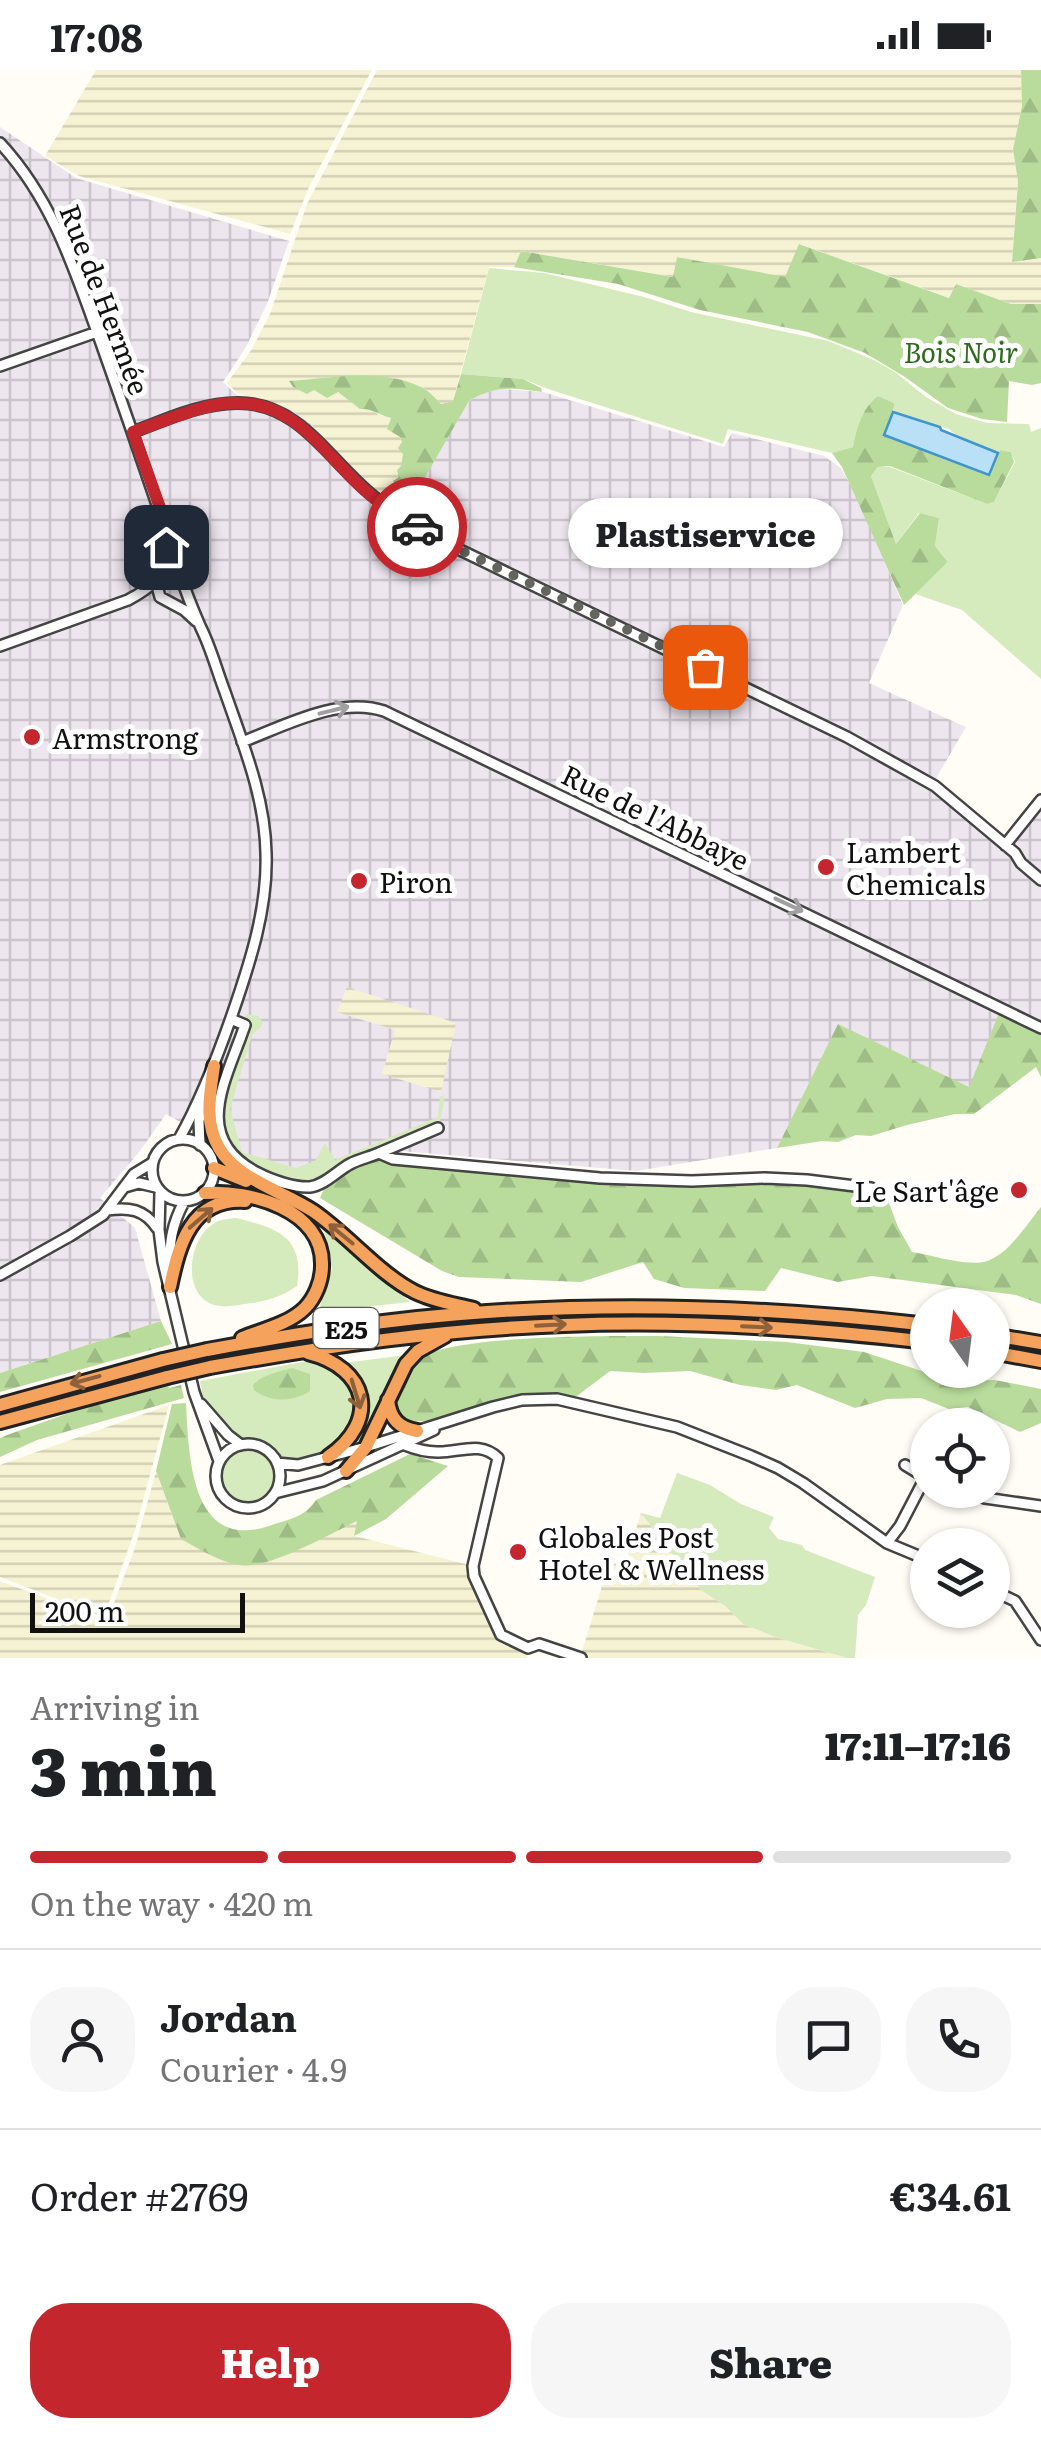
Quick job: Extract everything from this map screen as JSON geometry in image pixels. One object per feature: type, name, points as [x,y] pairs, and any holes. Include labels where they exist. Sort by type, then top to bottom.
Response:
[{"type":"highway","points":[[214,1066],[210,1128],[231,1164],[314,1212],[415,1292],[486,1312]]},
{"type":"highway","points":[[214,1168],[286,1196]]},
{"type":"highway","points":[[204,1192],[240,1193],[273,1204],[304,1222],[316,1237],[322,1266],[316,1292],[302,1311],[208,1350]]},
{"type":"highway","points":[[170,1287],[180,1244],[200,1215],[229,1201],[273,1204]]},
{"type":"highway","name":"E25","points":[[0,1405],[208,1350],[383,1322],[486,1312],[751,1309],[910,1323]]},
{"type":"highway","name":"E25","points":[[0,1422],[210,1367],[454,1332],[566,1324],[678,1324],[752,1326],[910,1340]]},
{"type":"highway","points":[[346,1471],[366,1447],[400,1372],[412,1357],[454,1332]]},
{"type":"highway","points":[[1010,1338],[1041,1343]]},
{"type":"highway","points":[[300,1352],[332,1360],[349,1375],[358,1390],[361,1411],[356,1429],[346,1443],[328,1456]]},
{"type":"highway","points":[[1010,1355],[1041,1361]]},
{"type":"highway","points":[[388,1398],[396,1422],[421,1434]]},
{"type":"street","name":"Rue de Hermée","points":[[0,142],[24,169],[57,226],[242,742],[265,831],[266,872],[259,924],[205,1089],[178,1139],[161,1148],[152,1163],[136,1172],[108,1210]]},
{"type":"street","points":[[0,366],[97,332]]},
{"type":"street","points":[[133,432],[193,410],[223,404],[261,405],[280,412],[309,432],[374,498],[426,532],[848,737],[935,786],[1041,880]]},
{"type":"street","points":[[170,539],[156,588],[164,599],[198,623]]},
{"type":"street","points":[[0,646],[128,600],[172,573],[182,582],[180,596],[128,600]]},
{"type":"street","name":"Rue de l'Abbaye","points":[[242,742],[332,709],[360,706],[384,710],[1041,1028]]},
{"type":"street","points":[[1005,845],[1041,800]]},
{"type":"street","points":[[231,1019],[245,1025],[225,1076],[217,1113],[222,1137],[244,1166],[263,1176],[310,1187],[351,1164],[438,1128]]},
{"type":"street","name":"Rue de Hermée","points":[[200,1145],[199,1121],[205,1089]]},
{"type":"street","points":[[123,1188],[139,1183],[184,1202],[204,1192],[212,1182],[214,1168],[210,1155],[200,1145],[178,1139]]},
{"type":"street","points":[[379,1154],[393,1159],[600,1178],[765,1178],[871,1188]]},
{"type":"street","points":[[152,1163],[163,1262],[196,1398],[219,1460]]},
{"type":"street","points":[[170,1287],[170,1236],[184,1202]]},
{"type":"street","points":[[0,1274],[108,1210],[136,1210],[150,1218],[159,1230]]},
{"type":"street","points":[[196,1398],[215,1422],[241,1444]]},
{"type":"street","points":[[275,1493],[310,1486],[443,1424],[493,1407],[536,1398],[557,1399],[677,1427],[778,1468],[910,1554]]},
{"type":"street","points":[[277,1463],[293,1466],[421,1434]]},
{"type":"street","points":[[421,1434],[431,1452]]},
{"type":"street","points":[[241,1444],[266,1449],[277,1463],[280,1478],[275,1493],[255,1508],[231,1504],[216,1485],[219,1460],[241,1444]]},
{"type":"street","points":[[405,1445],[431,1452],[486,1449],[498,1458],[474,1576],[501,1635],[527,1653],[539,1644],[581,1658]]},
{"type":"street","points":[[905,1465],[910,1468]]},
{"type":"street","points":[[1010,1501],[1041,1506]]},
{"type":"street","points":[[888,1542],[910,1508]]},
{"type":"street","points":[[1010,1599],[1041,1640]]},
{"type":"shaded area","points":[[96,70],[372,70],[309,187],[290,234],[79,176],[45,156]]},
{"type":"shaded area","points":[[377,70],[1021,70],[1022,106],[1013,149],[1018,182],[1012,261],[1041,258],[1041,304],[1011,304],[956,284],[950,298],[800,244],[785,278],[678,257],[674,277],[521,251],[514,267],[489,267],[453,401],[441,404],[425,389],[390,378],[290,381],[314,390],[338,391],[360,408],[391,418],[403,454],[399,488],[392,504],[367,486],[311,424],[291,410],[237,393],[227,383],[252,349],[270,314],[307,204]]},
{"type":"shaded area","points":[[0,127],[76,178],[289,241],[267,304],[223,382],[237,395],[291,410],[311,424],[367,486],[404,513],[469,401],[503,389],[543,392],[724,447],[732,433],[824,456],[841,468],[903,605],[869,683],[966,727],[935,780],[1011,844],[1041,807],[1041,1033],[999,1014],[970,1088],[838,1025],[777,1148],[636,1171],[400,1151],[351,1166],[316,1190],[243,1157],[166,1114],[100,1198],[135,1228],[161,1321],[0,1373]]},
{"type":"shaded area","points":[[347,987],[456,1023],[441,1092],[382,1074],[395,1030],[337,1012]]},
{"type":"shaded area","points":[[169,1405],[135,1530],[104,1617],[0,1577],[0,1465]]},
{"type":"shaded area","points":[[156,1471],[181,1539],[275,1560],[358,1520],[355,1536],[473,1566],[501,1635],[528,1648],[527,1658],[0,1658],[0,1581],[107,1621],[135,1548]]},
{"type":"shaded area","points":[[641,1513],[701,1590],[743,1624],[847,1658],[580,1658],[609,1563],[621,1564],[628,1555]]},
{"type":"green space","name":"Bois Noir","points":[[1021,70],[1041,70],[1041,258],[1012,262],[1018,182],[1013,149],[1022,106]]},
{"type":"green space","name":"Bois Noir","points":[[799,244],[949,298],[956,284],[1011,304],[1041,304],[1041,383],[1009,381],[1007,422],[982,419],[948,408],[865,353],[808,332],[700,310],[618,284],[514,267],[521,251],[673,277],[677,257],[785,277]]},
{"type":"green space","points":[[489,268],[544,273],[691,312],[828,341],[874,360],[956,414],[987,423],[1029,424],[1031,432],[1041,428],[1041,679],[962,610],[915,594],[948,562],[935,546],[939,518],[919,513],[896,544],[871,476],[878,467],[890,467],[987,504],[994,502],[1015,462],[1011,452],[998,453],[949,429],[893,412],[894,403],[878,396],[864,412],[853,447],[832,453],[728,429],[723,444],[523,379],[461,374]]},
{"type":"green space","points":[[461,374],[523,379],[542,392],[504,389],[469,401],[404,514],[392,504],[399,489],[393,481],[399,477],[397,470],[403,454],[398,448],[400,437],[387,429],[391,418],[360,409],[338,392],[327,398],[314,390],[307,394],[289,381],[391,378],[423,388],[441,404],[453,401]]},
{"type":"green space","points":[[878,396],[894,403],[884,435],[989,475],[1000,450],[1011,452],[1014,462],[994,502],[987,504],[890,466],[878,467],[871,476],[896,544],[920,513],[939,518],[935,546],[948,562],[904,605],[842,467],[832,453],[853,447],[864,412]]},
{"type":"green space","points":[[999,1013],[1041,1033],[1041,1077],[1036,1067],[974,1114],[955,1114],[838,1142],[777,1148],[838,1024],[969,1087]]},
{"type":"green space","points":[[246,1014],[258,1016],[263,1022],[252,1035],[230,1109],[242,1152],[296,1168],[315,1161],[325,1143],[335,1160],[438,1117],[440,1096],[445,1097],[440,1121],[316,1181],[295,1182],[255,1168],[229,1144],[220,1117],[228,1079],[235,1069],[250,1020]]},
{"type":"green space","points":[[384,1156],[599,1178],[807,1180],[884,1190],[912,1252],[967,1263],[984,1262],[1001,1253],[1041,1207],[1041,1304],[1010,1294],[1010,1288],[963,1288],[872,1276],[838,1282],[781,1268],[765,1291],[684,1288],[654,1279],[643,1262],[581,1282],[459,1277],[442,1271],[320,1198],[331,1181],[355,1165]]},
{"type":"green space","points":[[236,1218],[285,1237],[297,1256],[297,1286],[266,1300],[230,1306],[208,1302],[199,1294],[192,1270],[197,1244],[213,1224]]},
{"type":"green space","points":[[324,1230],[410,1302],[318,1312],[332,1269]]},
{"type":"green space","points":[[161,1321],[172,1344],[0,1392],[0,1373]]},
{"type":"green space","points":[[607,1336],[787,1342],[864,1352],[910,1367],[910,1388],[1010,1388],[1010,1383],[1041,1389],[1041,1423],[1020,1432],[1010,1427],[1010,1408],[946,1408],[921,1398],[887,1399],[855,1408],[797,1385],[776,1390],[690,1371],[610,1371],[577,1396],[529,1396],[424,1421],[404,1421],[395,1409],[409,1371],[418,1360],[435,1352],[495,1341]]},
{"type":"green space","points":[[406,1355],[364,1444],[347,1449],[360,1431],[354,1373],[344,1363]]},
{"type":"green space","points":[[313,1360],[329,1363],[353,1389],[357,1410],[350,1433],[327,1452],[300,1461],[281,1458],[265,1443],[233,1436],[204,1402],[200,1381]]},
{"type":"green space","points":[[292,1368],[310,1374],[310,1391],[282,1400],[254,1390],[253,1385],[262,1378]]},
{"type":"green space","points":[[181,1385],[184,1398],[37,1440],[0,1457],[0,1438],[7,1435],[89,1406]]},
{"type":"green space","points":[[186,1403],[189,1448],[199,1494],[209,1512],[223,1525],[243,1530],[296,1517],[316,1500],[410,1454],[448,1466],[386,1519],[354,1536],[357,1521],[299,1550],[266,1562],[239,1565],[181,1539],[156,1471],[172,1404]]},
{"type":"green space","points":[[248,1449],[267,1457],[275,1476],[267,1495],[248,1503],[229,1495],[221,1476],[229,1457]]},
{"type":"green space","points":[[677,1473],[774,1517],[769,1528],[778,1539],[802,1545],[805,1550],[875,1577],[866,1605],[858,1615],[855,1658],[775,1637],[743,1624],[701,1590],[641,1513],[660,1518]]},
{"type":"water","points":[[893,412],[940,427],[998,453],[989,475],[884,435]]},
{"type":"way so far","points":[[417,527],[705,667]]},
{"type":"place","name":"Plastiservice","points":[[705,667]]},
{"type":"place","name":"Armstrong","points":[[32,737]]},
{"type":"place","name":"Lambert Chemicals","points":[[826,867]]},
{"type":"place","name":"Piron","points":[[359,881]]},
{"type":"place","name":"Le Sart'âge","points":[[1019,1190]]},
{"type":"place","name":"Globales Post Hotel & Wellness","points":[[518,1552]]},
{"type":"route","points":[[166,547],[170,539],[168,530],[133,432],[193,410],[223,404],[261,405],[295,421],[374,498],[417,527]]}]
